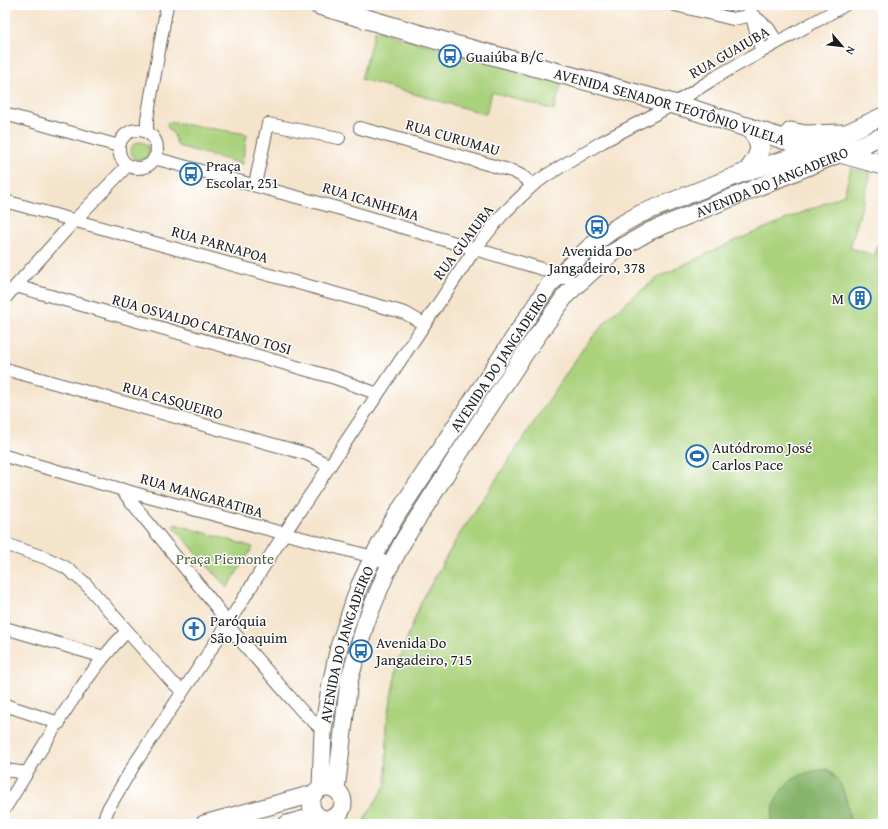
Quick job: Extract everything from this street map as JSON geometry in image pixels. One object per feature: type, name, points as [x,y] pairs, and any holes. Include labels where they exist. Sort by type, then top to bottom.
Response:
[{"type":"main road","name":"AVENIDA SENADOR TEOTÔNIO VILELA","points":[[319,5],[455,45],[674,104],[748,127],[769,136],[883,165]]},
{"type":"main road","points":[[748,127],[764,126],[805,135],[843,134]]},
{"type":"main road","points":[[748,127],[755,134],[760,151],[758,159],[748,171]]},
{"type":"street","points":[[141,131],[147,119],[167,5]]},
{"type":"street","points":[[675,5],[733,19],[750,10]]},
{"type":"street","name":"RUA GUAIUBA","points":[[102,824],[109,807],[134,765],[227,625],[284,534],[475,249],[502,215],[533,185],[547,175],[602,142],[674,104],[762,51],[845,5]]},
{"type":"street","points":[[750,10],[761,20],[778,42]]},
{"type":"street","points":[[750,10],[762,51]]},
{"type":"street","points":[[5,114],[119,146]]},
{"type":"street","name":"AVENIDA DO JANGADEIRO","points":[[319,792],[323,730],[339,647],[359,587],[373,557],[396,516],[508,344],[549,285],[559,274],[591,246],[617,227],[640,214],[748,171],[797,156],[883,116]]},
{"type":"street","points":[[256,184],[268,124],[339,138]]},
{"type":"street","name":"RUA CURUMAU","points":[[360,128],[512,171],[528,180],[533,185]]},
{"type":"street","points":[[141,131],[152,136],[156,147],[154,158],[147,165],[142,167],[123,165],[119,146],[125,136],[141,131]]},
{"type":"street","name":"AVENIDA DO JANGADEIRO","points":[[319,792],[366,622],[390,564],[556,307],[576,284],[612,253],[650,231],[883,136]]},
{"type":"street","name":"RUA ICANHEMA","points":[[154,158],[256,184],[559,274],[576,284]]},
{"type":"street","points":[[5,298],[123,165]]},
{"type":"street","name":"RUA PARNAPOA","points":[[5,201],[405,313],[424,324]]},
{"type":"street","name":"RUA OSVALDO CAETANO TOSI","points":[[16,286],[335,378],[378,394]]},
{"type":"street","name":"RUA CASQUEIRO","points":[[5,369],[307,454],[330,466]]},
{"type":"street","name":"RUA MANGARATIBA","points":[[5,456],[284,534],[373,557],[390,564]]},
{"type":"street","points":[[120,488],[218,608],[227,625],[302,711],[323,730]]},
{"type":"street","points":[[5,544],[46,558],[65,567],[85,583],[172,682],[183,691]]},
{"type":"street","points":[[5,628],[104,657]]},
{"type":"street","points":[[5,808],[59,723],[104,657],[127,631]]},
{"type":"street","points":[[5,705],[59,723]]},
{"type":"street","points":[[5,770],[27,773]]},
{"type":"street","points":[[319,792],[320,821]]},
{"type":"street","points":[[204,824],[319,792],[342,799],[320,821]]},
{"type":"green space","points":[[375,30],[562,83],[554,110],[492,92],[486,114],[361,79]]},
{"type":"green space","points":[[168,122],[247,134],[242,164],[178,146],[174,135],[167,126]]},
{"type":"green space","points":[[140,142],[144,143],[148,147],[148,155],[144,159],[140,160],[136,159],[132,155],[131,151],[132,147],[136,143]]},
{"type":"green space","name":"Autódromo José Carlos Pace","points":[[851,168],[871,174],[850,248],[875,255],[883,225],[883,824],[364,824],[363,822],[386,784],[387,726],[398,661],[422,600],[457,538],[584,347],[609,318],[625,303],[660,276],[732,242],[844,195]]},
{"type":"green space","name":"Praça Piemonte","points":[[175,524],[253,547],[227,588],[173,526]]},
{"type":"green space","points":[[827,769],[833,774],[844,793],[850,824],[771,824],[775,801],[787,784],[804,774]]},
{"type":"place","name":"Guaiúba B/C","points":[[450,56]]},
{"type":"place","name":"Praça Escolar, 251","points":[[191,174]]},
{"type":"place","name":"Avenida Do Jangadeiro, 378","points":[[597,227]]},
{"type":"place","name":"M","points":[[860,298]]},
{"type":"place","name":"Autódromo José Carlos Pace","points":[[697,456]]},
{"type":"place","name":"Paróquia São Joaquim","points":[[194,629]]},
{"type":"place","name":"Avenida Do Jangadeiro, 715","points":[[361,651]]}]
